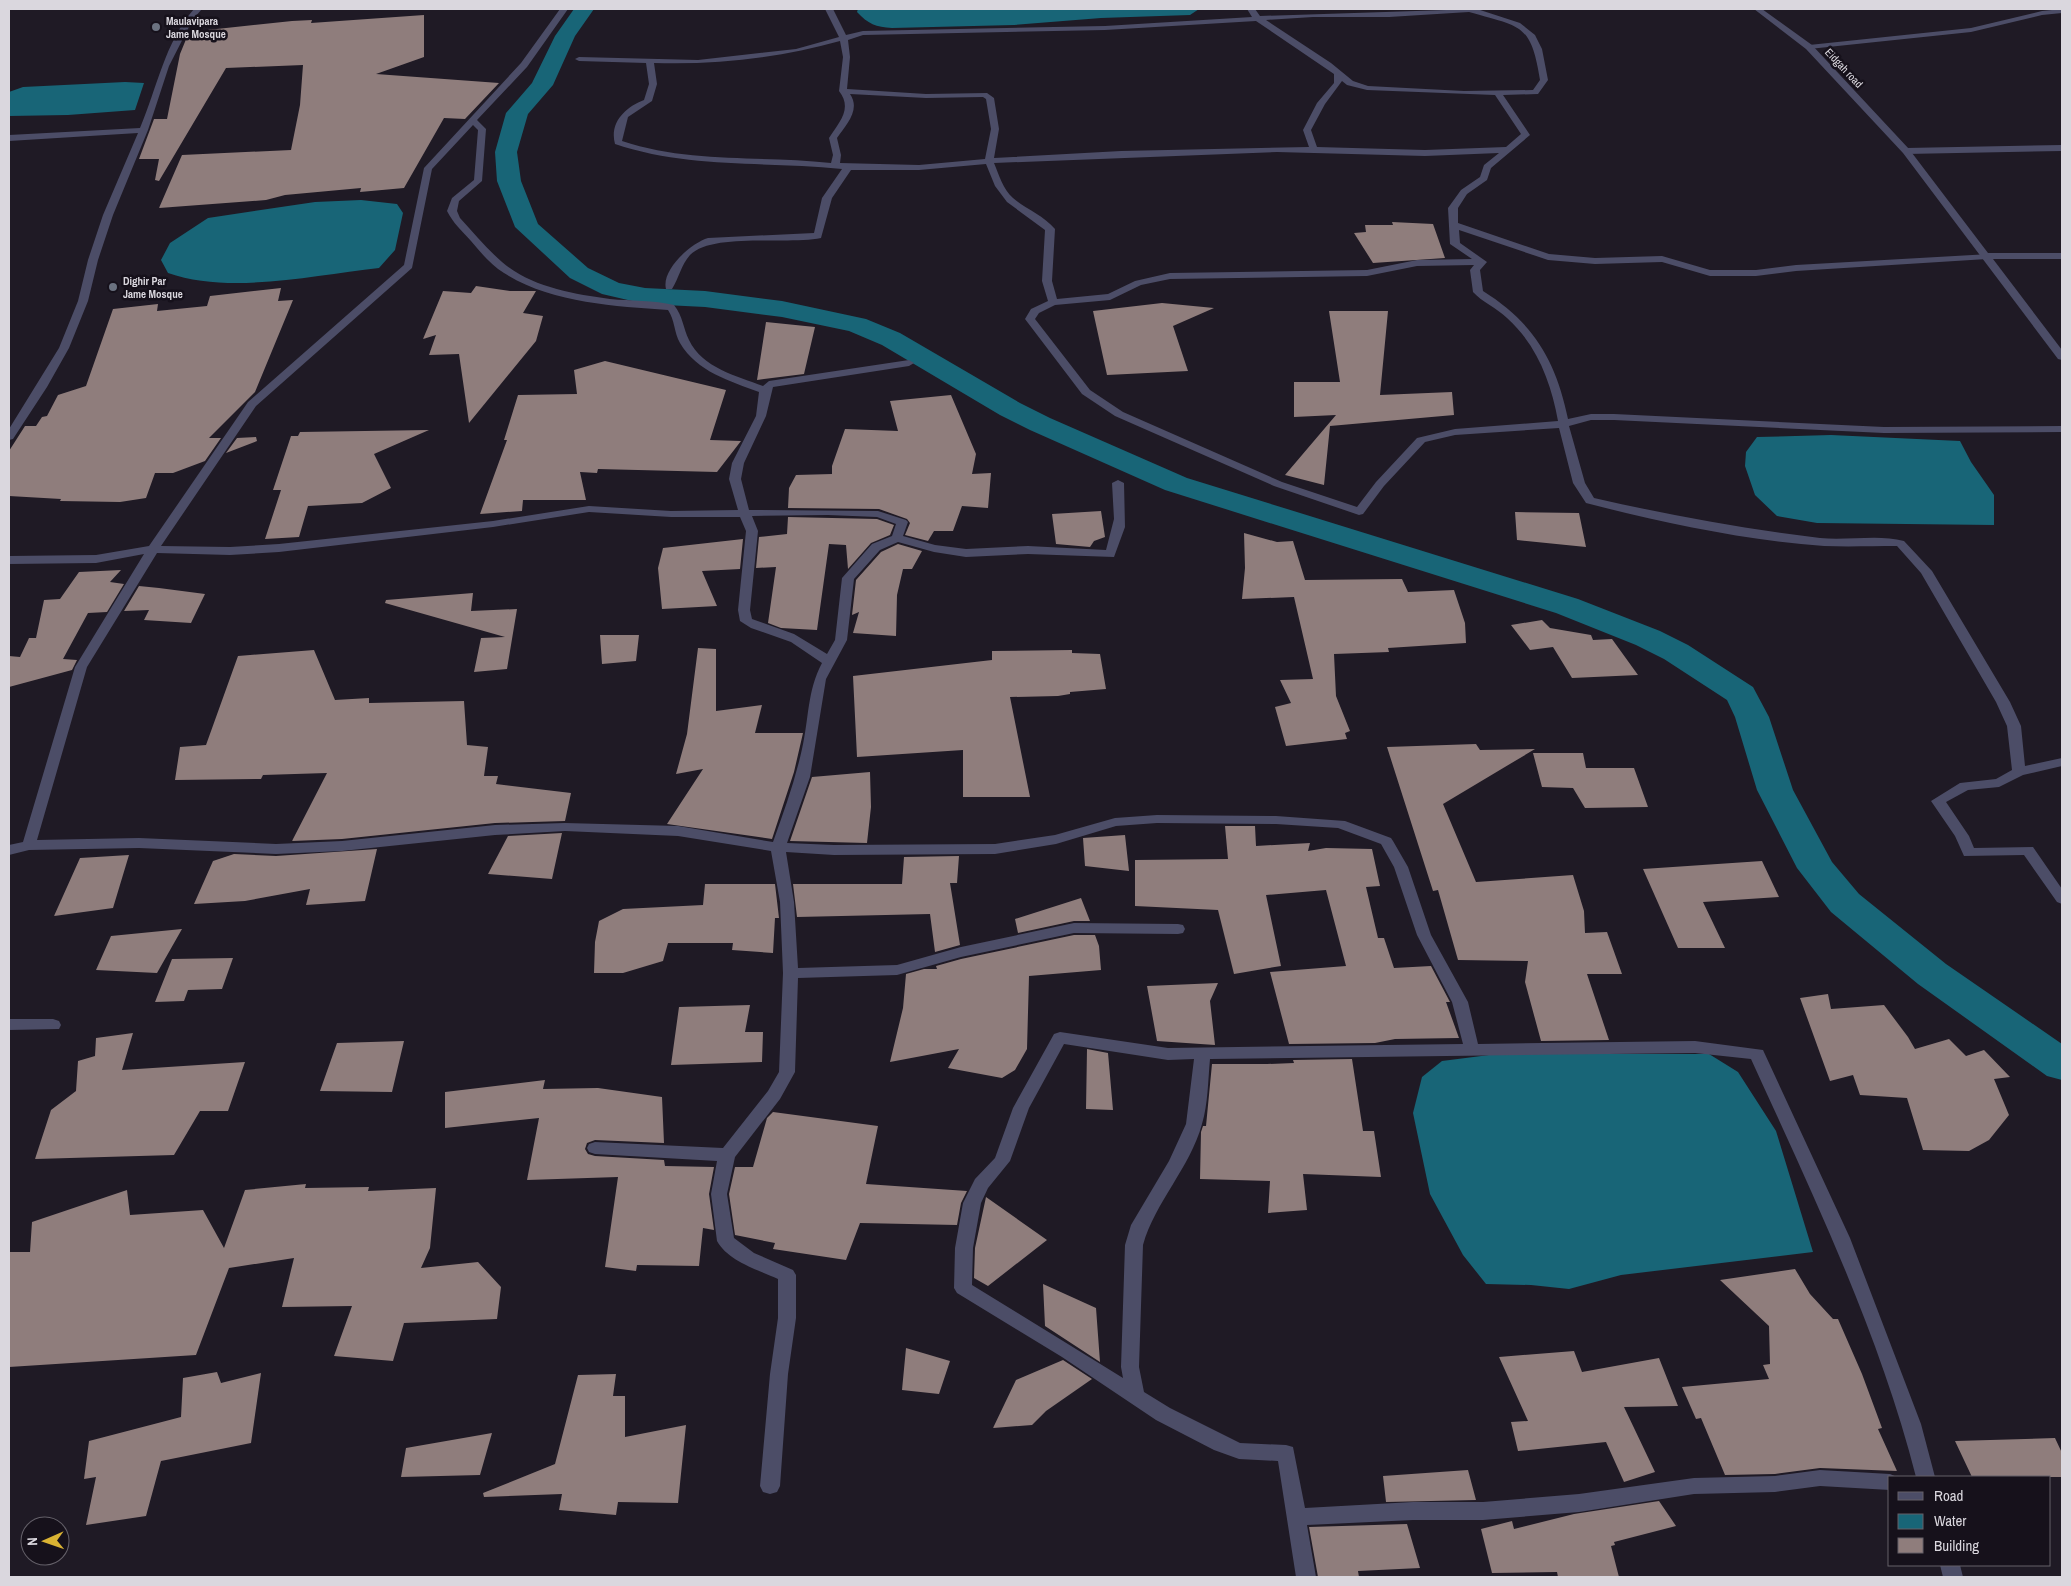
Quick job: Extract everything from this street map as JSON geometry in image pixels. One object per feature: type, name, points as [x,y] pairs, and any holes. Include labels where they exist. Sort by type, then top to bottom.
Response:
[{"type":"street","points":[[9,437],[42,387],[64,348],[83,301],[92,260],[108,215],[144,130],[165,66],[190,18],[198,9]]},
{"type":"street","points":[[30,845],[81,667],[153,549],[252,404],[409,266],[428,168],[524,65],[564,9]]},
{"type":"street","points":[[829,9],[845,37],[848,57],[844,91]]},
{"type":"street","points":[[579,59],[698,62],[796,51],[845,37],[886,32],[1105,28],[1257,18],[1405,14],[1471,9],[1511,23],[1531,33],[1537,44],[1544,80],[1535,92],[1498,94],[1367,88],[1350,83],[1338,75],[1320,60],[1257,18],[1251,9]]},
{"type":"street","name":"Eidgah road","points":[[1758,9],[1809,47],[1906,151],[2062,356]]},
{"type":"street","points":[[1809,47],[1972,30],[2042,13],[2062,11]]},
{"type":"street","points":[[650,62],[653,84],[648,101],[630,108],[623,116],[618,142],[643,152],[666,156],[721,160],[814,162],[848,167],[912,169],[958,167],[989,161],[1277,149],[1425,153],[1507,150]]},
{"type":"street","points":[[1314,150],[1307,130],[1321,103],[1338,83],[1338,75]]},
{"type":"street","points":[[844,91],[926,96],[984,95],[990,98],[995,129],[989,161],[999,186],[1010,200],[1024,208],[1050,229],[1047,282],[1054,302]]},
{"type":"street","points":[[835,165],[837,156],[833,138],[846,123],[850,102],[849,96],[844,91]]},
{"type":"street","points":[[1482,262],[1455,244],[1453,208],[1464,192],[1484,178],[1487,167],[1526,135],[1498,94]]},
{"type":"street","points":[[473,121],[482,129],[478,180],[455,200],[452,211],[456,219],[506,270],[535,285],[568,294],[671,307],[677,312],[684,343],[703,363],[716,371],[765,390]]},
{"type":"street","points":[[9,138],[144,130]]},
{"type":"street","points":[[1906,151],[2062,148]]},
{"type":"street","points":[[669,287],[676,266],[696,244],[708,241],[818,236],[827,198],[848,167]]},
{"type":"street","points":[[1454,225],[1548,258],[1569,261],[1662,259],[1710,274],[1756,273],[1796,268],[1987,256],[2062,256]]},
{"type":"street","points":[[1482,262],[1417,263],[1348,274],[1170,276],[1138,283],[1110,297],[1054,302],[1035,311],[1030,318],[1086,392],[1118,414],[1278,484],[1359,512],[1380,484],[1421,440],[1455,432],[1563,424],[1591,417],[1884,430],[2062,429]]},
{"type":"street","points":[[1482,262],[1475,270],[1478,292],[1500,305],[1520,322],[1538,345],[1552,375],[1567,452],[1580,490],[1590,501],[1683,522],[1773,536],[1824,542],[1900,543],[1926,571],[2003,702],[2014,726],[2019,772]]},
{"type":"street","points":[[830,663],[804,642],[759,628],[746,621],[744,610],[752,531],[744,512],[735,479],[738,463],[760,416],[765,390],[770,384],[909,363]]},
{"type":"street","points":[[770,1486],[779,1374],[787,1318],[787,1275],[748,1258],[726,1241],[719,1194],[727,1154],[774,1096],[788,1072],[791,973],[787,902],[778,847],[802,777],[810,744],[816,693],[820,679],[841,640],[848,578],[876,547],[897,538],[934,548],[966,553],[1036,550],[1110,554],[1120,532],[1121,511],[1118,483]]},
{"type":"street","points":[[9,560],[96,559],[153,549],[230,550],[279,548],[493,524],[589,509],[671,514],[744,512],[878,514],[902,522],[897,538]]},
{"type":"street","points":[[2062,762],[2019,772],[1999,783],[1965,786],[1938,801],[1962,836],[1969,853],[2028,850],[2062,899]]},
{"type":"street","points":[[9,850],[30,845],[139,843],[276,849],[342,846],[495,830],[565,827],[678,831],[778,847],[834,850],[995,849],[1056,839],[1114,822],[1157,819],[1276,820],[1340,824],[1367,832],[1386,841],[1401,867],[1424,935],[1460,1002],[1472,1050]]},
{"type":"street","points":[[791,973],[897,970],[961,952],[1074,928],[1178,929]]},
{"type":"street","points":[[9,1025],[53,1025]]},
{"type":"street","points":[[1306,1577],[1286,1454],[1239,1450],[1222,1444],[1163,1414],[963,1288],[964,1248],[972,1203],[981,1184],[1002,1161],[1021,1108],[1060,1038],[1168,1054],[1695,1047],[1758,1054],[1841,1238],[1912,1424],[1926,1476]]},
{"type":"street","points":[[1136,1396],[1130,1366],[1134,1245],[1140,1225],[1177,1163],[1194,1124],[1203,1054]]},
{"type":"street","points":[[595,1148],[727,1154]]},
{"type":"street","points":[[1296,1517],[1412,1511],[1483,1511],[1579,1503],[1694,1486],[1775,1484],[1820,1478],[1888,1482]]},
{"type":"water","points":[[858,9],[1199,9],[1190,15],[1101,18],[1014,25],[892,28],[877,26],[869,22],[857,12]]},
{"type":"water","points":[[125,82],[144,83],[135,110],[68,115],[9,116],[9,92],[23,87]]},
{"type":"water","points":[[361,200],[397,204],[403,213],[395,250],[379,268],[245,283],[192,279],[168,273],[161,260],[170,243],[208,218],[315,202]]},
{"type":"water","points":[[1831,435],[1960,441],[1971,462],[1994,495],[1994,525],[1817,523],[1777,516],[1755,495],[1745,466],[1746,452],[1757,437]]},
{"type":"water","points":[[1497,1054],[1709,1054],[1738,1072],[1776,1131],[1813,1252],[1621,1275],[1569,1289],[1531,1285],[1486,1284],[1463,1255],[1430,1194],[1413,1113],[1422,1077],[1442,1061]]},
{"type":"building","points":[[424,15],[424,57],[376,74],[499,83],[465,119],[444,118],[404,188],[360,192],[361,188],[285,195],[266,200],[159,208],[182,155],[291,150],[300,105],[303,65],[226,68],[159,181],[155,180],[159,159],[139,159],[154,119],[167,119],[180,54],[189,32],[292,21],[312,20],[311,23]]},
{"type":"building","points":[[1392,222],[1433,224],[1445,258],[1373,263],[1354,233],[1366,232],[1365,225],[1393,225]]},
{"type":"building","points":[[476,286],[510,291],[536,291],[523,313],[543,316],[536,341],[469,423],[459,354],[429,355],[436,335],[423,339],[443,291],[471,293]]},
{"type":"building","points":[[281,288],[278,301],[293,300],[255,392],[209,438],[221,438],[205,461],[173,473],[155,473],[146,498],[120,502],[60,501],[61,499],[9,496],[9,451],[25,426],[36,426],[42,417],[47,416],[58,395],[86,386],[113,309],[158,304],[157,311],[207,306],[210,296]]},
{"type":"building","points":[[1162,303],[1214,308],[1173,326],[1188,371],[1107,375],[1093,311]]},
{"type":"building","points":[[1329,311],[1388,311],[1380,395],[1452,392],[1454,415],[1330,426],[1324,485],[1285,475],[1336,415],[1294,417],[1294,382],[1340,382]]},
{"type":"building","points":[[766,322],[815,327],[804,374],[757,380]]},
{"type":"building","points":[[605,361],[726,390],[710,440],[741,441],[717,472],[598,469],[597,473],[580,472],[586,500],[523,500],[522,511],[480,514],[507,440],[504,440],[518,395],[577,394],[574,370]]},
{"type":"building","points":[[951,395],[976,454],[972,474],[991,473],[988,508],[962,506],[953,531],[934,531],[928,541],[905,535],[910,523],[907,519],[879,509],[788,508],[789,488],[796,475],[832,474],[832,466],[845,429],[898,431],[890,401]]},
{"type":"building","points":[[429,430],[374,454],[391,488],[362,503],[308,506],[299,537],[265,539],[281,490],[273,490],[291,436],[298,436],[300,432]]},
{"type":"building","points":[[256,437],[257,441],[226,453],[237,438]]},
{"type":"building","points":[[1101,511],[1105,537],[1094,541],[1090,547],[1056,544],[1052,514]]},
{"type":"building","points":[[1515,512],[1579,513],[1586,547],[1517,540]]},
{"type":"building","points":[[788,517],[877,519],[894,525],[890,535],[871,543],[848,569],[846,545],[829,544],[817,630],[781,628],[768,623],[776,567],[756,568],[759,537],[787,534]]},
{"type":"building","points":[[1244,533],[1277,542],[1293,541],[1305,580],[1402,579],[1408,592],[1454,590],[1465,623],[1466,643],[1388,648],[1389,652],[1334,654],[1336,696],[1350,731],[1345,733],[1347,739],[1286,746],[1275,707],[1291,703],[1280,680],[1313,679],[1294,597],[1242,599],[1245,568]]},
{"type":"building","points":[[743,539],[740,569],[702,571],[717,606],[662,609],[658,568],[663,548]]},
{"type":"building","points":[[898,544],[922,551],[912,569],[903,569],[897,595],[896,636],[853,633],[859,612],[852,615],[856,580],[881,552]]},
{"type":"building","points":[[121,570],[110,582],[124,584],[107,612],[88,613],[63,659],[77,660],[72,670],[9,687],[9,656],[20,657],[29,638],[36,638],[44,600],[60,599],[79,572]]},
{"type":"building","points":[[139,586],[205,594],[191,623],[144,620],[149,610],[124,611]]},
{"type":"building","points":[[473,593],[471,611],[517,609],[507,669],[474,672],[481,638],[505,637],[385,603],[386,600]]},
{"type":"building","points":[[1542,620],[1550,628],[1591,635],[1593,640],[1612,639],[1638,675],[1572,678],[1553,647],[1530,650],[1511,625]]},
{"type":"building","points":[[600,635],[639,635],[636,661],[602,664]]},
{"type":"building","points":[[698,648],[716,649],[716,711],[762,705],[755,733],[803,733],[794,772],[772,839],[667,824],[703,769],[676,774],[687,734]]},
{"type":"building","points":[[314,650],[335,700],[369,698],[369,703],[464,701],[467,745],[488,747],[484,776],[498,776],[496,784],[571,793],[565,821],[495,823],[342,839],[292,841],[327,773],[263,775],[261,779],[175,780],[180,747],[206,745],[238,656]]},
{"type":"building","points":[[1072,650],[1072,653],[1100,654],[1106,689],[1070,692],[1070,694],[1058,696],[1010,697],[1030,797],[963,797],[963,750],[857,757],[853,676],[992,660],[992,651]]},
{"type":"building","points":[[1476,744],[1480,750],[1535,749],[1443,804],[1476,882],[1573,875],[1584,911],[1585,933],[1607,932],[1622,974],[1587,974],[1609,1040],[1541,1041],[1525,982],[1528,961],[1458,960],[1438,890],[1433,891],[1387,747]]},
{"type":"building","points":[[1533,753],[1583,753],[1586,768],[1634,768],[1648,807],[1585,808],[1573,788],[1542,787]]},
{"type":"building","points":[[870,772],[871,807],[867,843],[790,841],[812,777]]},
{"type":"building","points":[[1225,826],[1255,826],[1256,846],[1310,843],[1308,851],[1326,848],[1372,849],[1380,886],[1366,887],[1378,938],[1384,938],[1394,968],[1431,966],[1450,1002],[1446,1002],[1459,1038],[1395,1039],[1375,1043],[1289,1044],[1270,972],[1346,966],[1326,890],[1266,895],[1281,966],[1234,974],[1218,910],[1135,906],[1135,860],[1228,859]]},
{"type":"building","points":[[562,833],[552,879],[488,874],[508,836]]},
{"type":"building","points":[[1125,835],[1129,871],[1085,866],[1083,838]]},
{"type":"building","points":[[377,849],[365,901],[306,905],[310,889],[245,901],[194,904],[213,861],[234,854],[276,856]]},
{"type":"building","points":[[129,855],[113,908],[54,916],[80,858]]},
{"type":"building","points":[[959,856],[957,883],[950,883],[960,945],[935,952],[930,914],[797,917],[793,884],[902,884],[904,857]]},
{"type":"building","points":[[1762,861],[1779,897],[1703,902],[1725,948],[1678,948],[1643,869]]},
{"type":"building","points":[[705,884],[775,884],[779,918],[775,918],[773,953],[732,950],[733,943],[668,943],[663,961],[623,973],[594,973],[595,942],[599,921],[623,909],[703,905]]},
{"type":"building","points":[[1081,898],[1090,921],[1074,921],[1018,933],[1015,919]]},
{"type":"building","points":[[182,929],[157,973],[96,970],[111,936]]},
{"type":"building","points":[[1074,935],[1095,935],[1099,946],[1101,970],[1029,976],[1027,1049],[1015,1070],[1002,1078],[948,1068],[959,1049],[890,1062],[903,1008],[906,974],[924,969],[937,969],[936,966],[961,959]]},
{"type":"building","points":[[233,958],[222,989],[188,990],[184,1001],[155,1002],[172,959]]},
{"type":"building","points":[[1218,983],[1210,1001],[1215,1045],[1157,1041],[1147,986]]},
{"type":"building","points":[[1828,994],[1831,1009],[1884,1005],[1915,1049],[1949,1039],[1966,1056],[1984,1050],[2010,1077],[1994,1079],[2009,1115],[1989,1140],[1969,1151],[1923,1150],[1907,1098],[1860,1095],[1853,1075],[1830,1081],[1800,998]]},
{"type":"building","points":[[750,1005],[745,1032],[763,1032],[762,1062],[671,1065],[679,1007]]},
{"type":"building","points":[[133,1033],[122,1070],[245,1062],[228,1111],[200,1111],[174,1155],[35,1159],[51,1110],[76,1091],[78,1061],[95,1056],[96,1038]]},
{"type":"building","points":[[404,1041],[392,1092],[320,1091],[337,1043]]},
{"type":"building","points":[[1087,1049],[1108,1053],[1113,1110],[1086,1109]]},
{"type":"building","points":[[1352,1059],[1363,1131],[1374,1131],[1381,1177],[1303,1174],[1307,1210],[1268,1213],[1270,1181],[1200,1179],[1201,1132],[1203,1126],[1206,1126],[1212,1064],[1267,1064],[1294,1063],[1293,1060]]},
{"type":"building","points":[[545,1080],[543,1089],[598,1088],[662,1097],[664,1143],[595,1140],[587,1143],[585,1149],[588,1154],[595,1156],[664,1160],[665,1166],[714,1167],[709,1194],[714,1230],[703,1228],[699,1266],[637,1265],[636,1271],[605,1267],[618,1177],[527,1180],[539,1118],[445,1128],[445,1092]]},
{"type":"building","points":[[773,1112],[878,1126],[866,1184],[967,1191],[961,1203],[957,1225],[860,1223],[846,1260],[773,1249],[775,1243],[735,1235],[729,1194],[735,1167],[753,1167],[767,1118]]},
{"type":"building","points":[[306,1184],[305,1188],[369,1187],[368,1191],[436,1188],[430,1248],[421,1268],[478,1262],[501,1287],[497,1319],[404,1323],[393,1361],[334,1356],[352,1306],[282,1307],[294,1258],[229,1268],[196,1355],[9,1367],[9,1252],[30,1252],[32,1222],[127,1190],[130,1215],[203,1210],[224,1248],[245,1190]]},
{"type":"building","points":[[986,1197],[1047,1240],[988,1286],[974,1278],[975,1248]]},
{"type":"building","points":[[1795,1269],[1810,1294],[1833,1319],[1838,1319],[1862,1374],[1882,1428],[1878,1429],[1897,1471],[1820,1468],[1775,1474],[1725,1475],[1701,1418],[1696,1419],[1682,1387],[1769,1379],[1763,1365],[1770,1364],[1769,1326],[1720,1280]]},
{"type":"building","points":[[1043,1284],[1096,1308],[1100,1362],[1045,1326]]},
{"type":"building","points":[[906,1348],[950,1361],[939,1394],[902,1390]]},
{"type":"building","points":[[1574,1351],[1582,1372],[1659,1358],[1678,1406],[1624,1407],[1655,1472],[1624,1482],[1606,1442],[1518,1451],[1511,1422],[1528,1421],[1499,1357]]},
{"type":"building","points":[[1063,1360],[1092,1379],[1046,1411],[1032,1425],[993,1428],[1016,1380]]},
{"type":"building","points":[[217,1372],[221,1383],[261,1373],[251,1443],[161,1461],[146,1516],[86,1525],[96,1477],[84,1479],[89,1441],[181,1417],[183,1378]]},
{"type":"building","points":[[616,1374],[613,1396],[625,1396],[625,1437],[686,1425],[678,1503],[618,1502],[616,1515],[559,1510],[562,1494],[484,1497],[483,1493],[555,1464],[578,1375]]},
{"type":"building","points":[[492,1433],[480,1475],[401,1477],[406,1448]]},
{"type":"building","points":[[2055,1438],[2062,1453],[2062,1477],[1972,1476],[1955,1441]]},
{"type":"building","points":[[1468,1470],[1476,1500],[1386,1502],[1383,1476]]},
{"type":"building","points":[[1659,1501],[1676,1526],[1614,1542],[1615,1545],[1611,1546],[1619,1577],[1558,1577],[1557,1572],[1492,1573],[1481,1529],[1512,1521],[1514,1529],[1574,1514]]},
{"type":"building","points":[[1407,1524],[1420,1568],[1358,1571],[1359,1577],[1318,1577],[1309,1527]]},
{"type":"waterway","points":[[584,9],[565,36],[542,85],[517,113],[506,152],[509,181],[527,227],[579,273],[611,289],[645,296],[705,299],[782,309],[857,325],[891,339],[1010,409],[1040,424],[1176,484],[1567,606],[1648,638],[1676,652],[1741,694],[1752,717],[1775,790],[1816,868],[1845,903],[1932,974],[2062,1065]]},
{"type":"place","name":"Maulavipara Jame Mosque","points":[[156,27]]},
{"type":"place","name":"Dighir Par Jame Mosque","points":[[113,287]]}]
